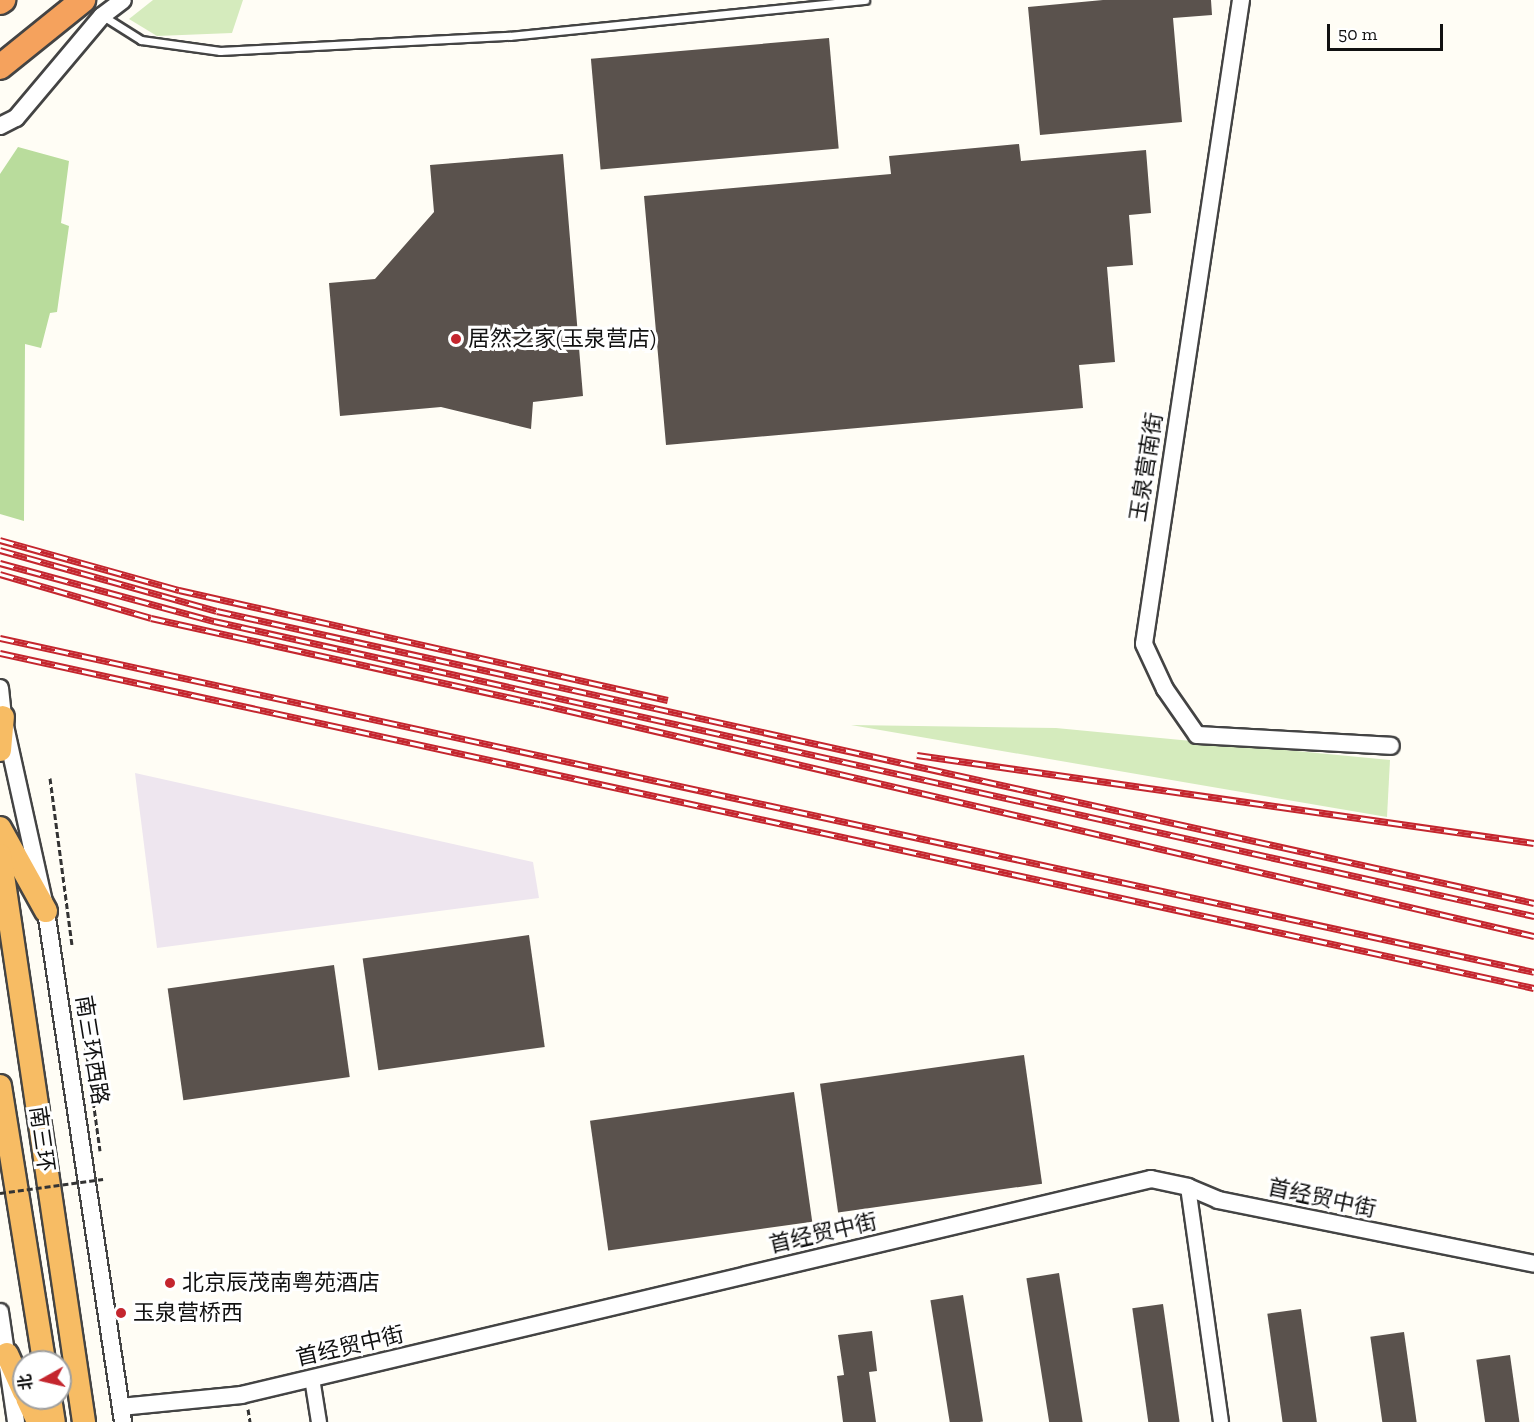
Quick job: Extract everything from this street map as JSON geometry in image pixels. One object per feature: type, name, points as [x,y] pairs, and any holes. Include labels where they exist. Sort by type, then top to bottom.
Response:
[{"type":"highway","points":[[0,67],[83,0]]},
{"type":"highway","points":[[0,750],[3,717]]},
{"type":"highway","points":[[0,828],[46,911]]},
{"type":"highway","name":"南三环","points":[[0,855],[84,1422]]},
{"type":"highway","name":"南三环","points":[[0,1086],[42,1350]]},
{"type":"highway","points":[[7,1354],[12,1365]]},
{"type":"street","points":[[0,139],[102,16],[123,0]]},
{"type":"street","name":"玉泉营南街","points":[[1241,0],[1144,644],[1165,689],[1197,735],[1391,746]]},
{"type":"street","points":[[0,126],[16,118]]},
{"type":"street","name":"南三环西路","points":[[0,688],[3,717],[46,911],[122,1415]]},
{"type":"street","name":"首经贸中街","points":[[122,1415],[241,1395],[1151,1179],[1188,1187],[1218,1200],[1534,1264]]},
{"type":"street","points":[[1188,1187],[1221,1422]]},
{"type":"street","points":[[0,1312],[16,1422]]},
{"type":"street","points":[[312,1378],[319,1422]]},
{"type":"lane","points":[[102,16],[141,39],[220,51],[510,36],[865,0]]},
{"type":"path","points":[[50,778],[72,945]]},
{"type":"path","points":[[81,1012],[96,1118]]},
{"type":"path","points":[[0,1193],[103,1179]]},
{"type":"shaded area","points":[[135,773],[533,862],[539,898],[157,948]]},
{"type":"green space","points":[[153,0],[243,0],[232,33],[157,36],[129,19]]},
{"type":"green space","points":[[18,147],[69,161],[61,223],[69,226],[57,312],[50,313],[41,348],[25,344],[24,521],[0,514],[0,174]]},
{"type":"green space","points":[[851,725],[1056,728],[1390,760],[1387,817]]},
{"type":"building","points":[[1103,0],[1211,0],[1212,15],[1173,18],[1182,122],[1040,135],[1028,7]]},
{"type":"building","points":[[829,38],[839,149],[601,169],[591,59]]},
{"type":"building","points":[[1019,144],[1021,161],[1146,150],[1151,213],[1129,215],[1133,265],[1107,267],[1115,362],[1079,365],[1083,408],[666,445],[644,196],[891,174],[889,156]]},
{"type":"building","name":"居然之家(玉泉营店)","points":[[563,154],[583,396],[533,402],[531,429],[441,407],[340,416],[329,283],[375,279],[434,212],[430,165]]},
{"type":"building","points":[[529,935],[545,1047],[378,1070],[363,958]]},
{"type":"building","points":[[334,965],[350,1077],[183,1100],[168,988]]},
{"type":"building","points":[[1024,1055],[1042,1184],[838,1212],[820,1084]]},
{"type":"building","points":[[794,1092],[812,1222],[608,1250],[590,1121]]},
{"type":"building","points":[[1059,1273],[1083,1422],[1049,1422],[1026,1278]]},
{"type":"building","points":[[963,1295],[983,1421],[950,1422],[930,1300]]},
{"type":"building","points":[[1163,1304],[1180,1422],[1148,1422],[1132,1308]]},
{"type":"building","points":[[1301,1309],[1317,1422],[1283,1422],[1267,1314]]},
{"type":"building","points":[[872,1331],[877,1371],[869,1372],[876,1422],[843,1422],[837,1376],[844,1375],[838,1335]]},
{"type":"building","points":[[1404,1332],[1417,1422],[1382,1422],[1370,1337]]},
{"type":"building","points":[[1510,1355],[1519,1422],[1485,1422],[1476,1360]]},
{"type":"railway","points":[[0,540],[179,590],[668,700]]},
{"type":"railway","points":[[0,550],[217,611],[1534,903]]},
{"type":"railway","points":[[0,563],[214,621],[1534,916]]},
{"type":"railway","points":[[0,574],[151,618],[540,704],[1534,936]]},
{"type":"railway","points":[[0,638],[1534,972]]},
{"type":"railway","points":[[0,653],[1534,988]]},
{"type":"railway","points":[[917,755],[1534,843]]},
{"type":"place","name":"居然之家(玉泉营店)","points":[[456,339]]},
{"type":"place","name":"北京辰茂南粤苑酒店","points":[[170,1283]]},
{"type":"place","name":"玉泉营桥西","points":[[121,1313]]}]
